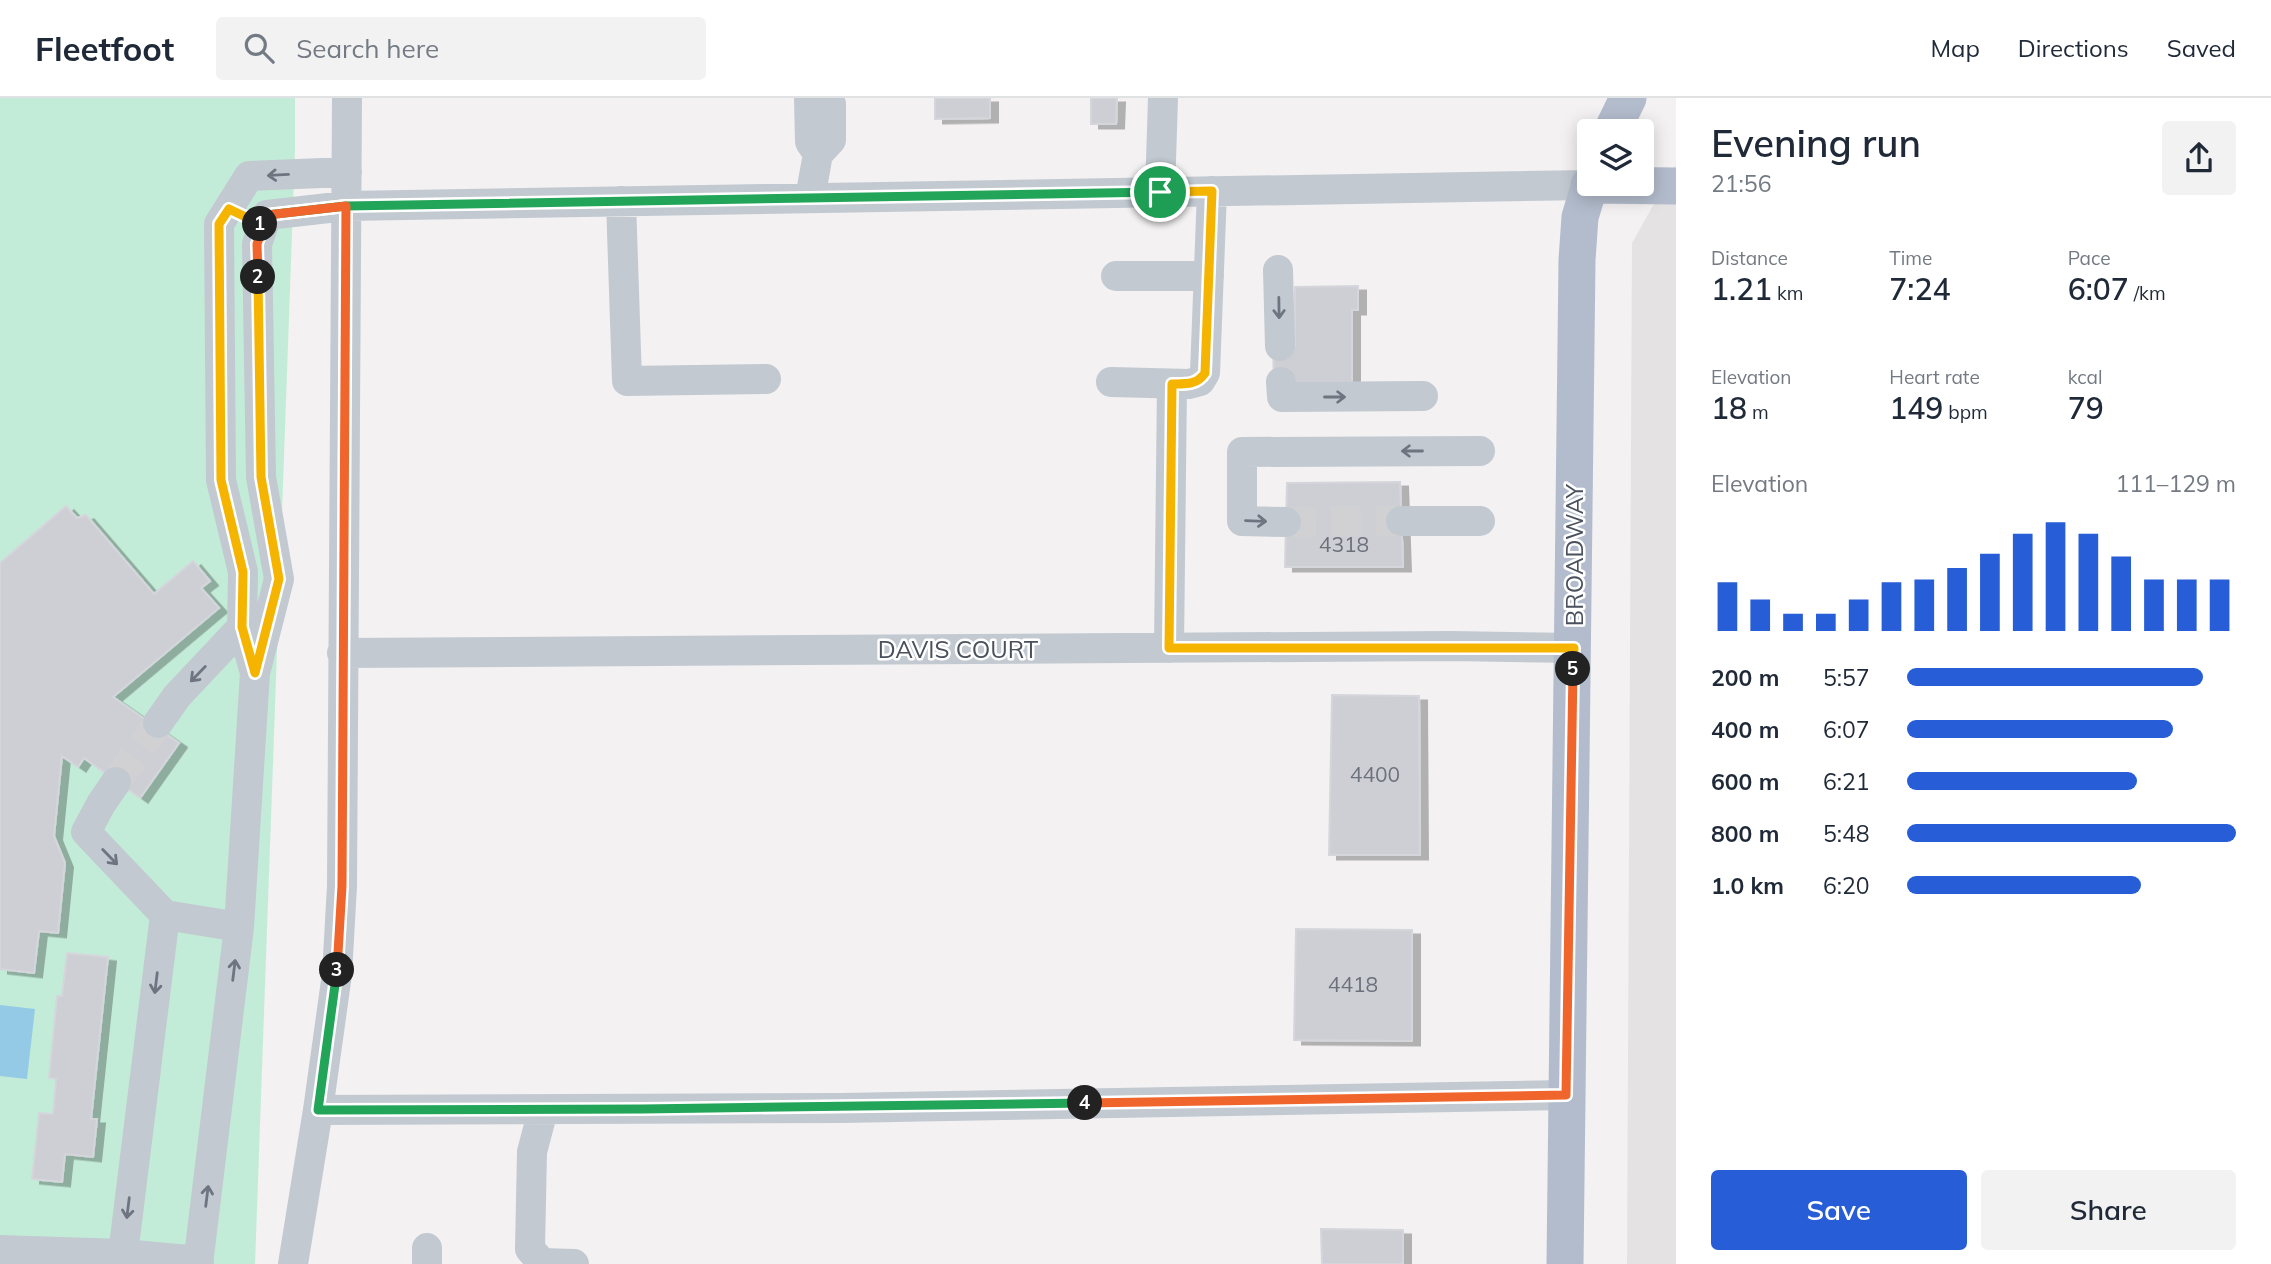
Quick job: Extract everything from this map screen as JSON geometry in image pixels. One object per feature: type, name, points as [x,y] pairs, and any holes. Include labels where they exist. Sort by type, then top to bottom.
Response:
[{"type":"main road","points":[[1618,119],[1628,98]]},
{"type":"main road","points":[[1654,185],[1676,186]]},
{"type":"main road","name":"BROADWAY","points":[[1565,1264],[1577,260],[1580,217],[1586,196]]},
{"type":"street","points":[[293,1264],[337,974],[342,886],[347,98]]},
{"type":"street","points":[[809,98],[810,142],[818,154]]},
{"type":"street","points":[[810,198],[818,154],[831,140],[831,104],[828,98]]},
{"type":"street","points":[[1160,192],[1163,98]]},
{"type":"street","points":[[255,673],[242,627],[243,572],[221,480],[219,224],[249,176],[347,172]]},
{"type":"street","points":[[0,1250],[123,1254],[199,1263],[239,926],[255,673],[279,579],[261,477],[257,244],[267,215],[346,206],[1577,184]]},
{"type":"street","points":[[1111,382],[1189,384],[1200,381],[1205,373],[1212,191]]},
{"type":"street","points":[[621,201],[627,381],[766,379]]},
{"type":"street","points":[[229,209],[263,225]]},
{"type":"street","points":[[1278,270],[1280,346]]},
{"type":"street","points":[[1116,276],[1209,276]]},
{"type":"street","points":[[1281,382],[1282,397],[1423,396]]},
{"type":"street","points":[[1169,648],[1172,384]]},
{"type":"street","points":[[1286,522],[1242,521],[1242,452],[1480,451]]},
{"type":"street","points":[[1401,521],[1480,521]]},
{"type":"street","points":[[158,723],[177,696],[242,627]]},
{"type":"street","name":"DAVIS COURT","points":[[342,653],[1574,648]]},
{"type":"street","points":[[117,782],[86,832],[165,915],[239,926]]},
{"type":"street","points":[[123,1254],[165,915]]},
{"type":"street","points":[[318,1110],[855,1107],[1566,1095]]},
{"type":"street","points":[[543,1110],[531,1152],[530,1250],[542,1263],[574,1264]]},
{"type":"shaded area","points":[[1676,165],[1676,1264],[1627,1264],[1632,243]]},
{"type":"green space","points":[[0,98],[295,98],[255,1264],[0,1264]]},
{"type":"water","points":[[0,1005],[35,1009],[27,1079],[0,1076]]},
{"type":"building","points":[[935,98],[990,98],[990,118],[935,119]]},
{"type":"building","points":[[1091,98],[1117,98],[1116,124],[1091,124]]},
{"type":"building","points":[[1358,286],[1358,310],[1352,310],[1352,382],[1274,383],[1273,346],[1295,346],[1295,287]]},
{"type":"building","points":[[1400,482],[1403,567],[1285,567],[1287,483]]},
{"type":"building","points":[[66,506],[77,518],[86,515],[154,594],[193,561],[210,581],[201,588],[219,608],[113,697],[179,743],[140,798],[84,758],[78,767],[62,756],[54,836],[65,863],[58,933],[39,931],[34,973],[0,969],[0,563]]},
{"type":"building","points":[[1332,695],[1419,696],[1420,855],[1329,855]]},
{"type":"building","points":[[1296,929],[1412,930],[1412,1041],[1294,1040]]},
{"type":"building","points":[[67,953],[108,957],[91,1119],[97,1119],[93,1157],[65,1154],[62,1182],[32,1179],[39,1113],[53,1114],[56,1079],[49,1078],[57,996],[62,996]]},
{"type":"building","points":[[1321,1229],[1403,1230],[1403,1264],[1322,1264]]},
{"type":"tunnel","points":[[1286,522],[1401,521]]},
{"type":"tunnel","points":[[116,782],[158,723]]},
{"type":"route","points":[[1160,192],[346,206],[267,215],[263,225],[229,209],[219,224],[221,480],[243,572],[242,627],[255,673],[279,579],[261,477],[257,244],[267,215],[307,211],[346,206],[342,886],[337,974],[318,1110],[841,1108],[1566,1095],[1574,648],[1169,648],[1172,384],[1200,381],[1205,373],[1212,191],[1160,192]]}]
